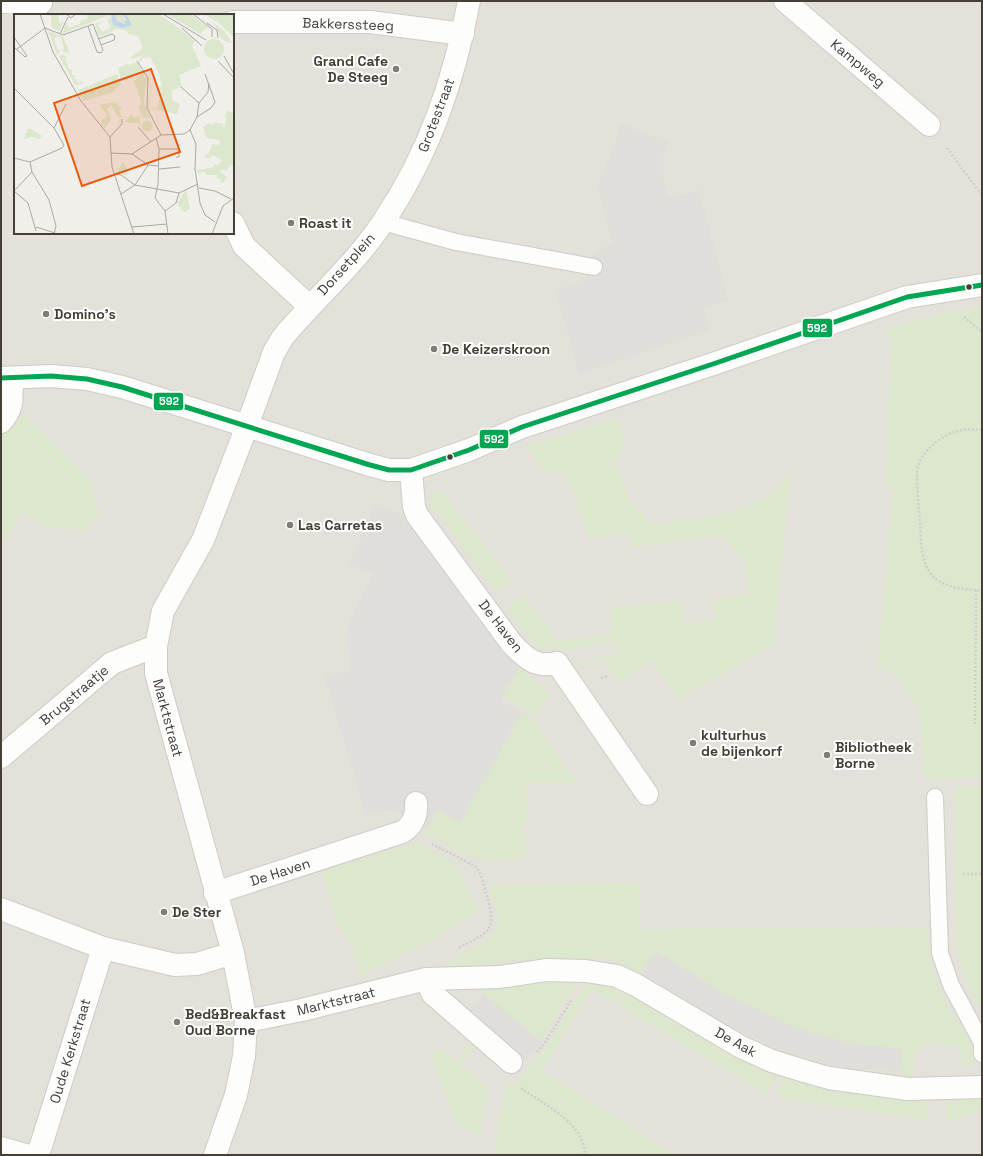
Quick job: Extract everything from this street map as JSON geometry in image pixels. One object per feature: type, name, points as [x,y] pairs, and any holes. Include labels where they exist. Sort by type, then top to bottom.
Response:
[{"type":"street","name":"Grotestraat","points":[[383,222],[413,170],[439,115],[446,96],[463,34],[469,1]]},
{"type":"street","name":"Kampweg","points":[[785,1],[929,125]]},
{"type":"street","points":[[1,2],[43,6]]},
{"type":"street","name":"Bakkerssteeg","points":[[234,22],[370,22],[463,34]]},
{"type":"street","name":"Dorsetplein","points":[[247,426],[274,352],[283,337],[309,306],[356,256],[383,222]]},
{"type":"street","name":"Dorsetplein","points":[[234,225],[244,246],[309,306]]},
{"type":"street","points":[[1,422],[10,411],[12,403],[6,378],[51,376],[87,379],[122,387],[370,466],[389,470],[411,470],[469,450],[522,426],[713,364],[907,297],[982,285]]},
{"type":"street","name":"Marktstraat","points":[[215,1155],[236,1095],[244,1056],[246,1021],[233,953],[215,893],[156,673],[156,646],[163,611],[203,540],[247,426]]},
{"type":"street","name":"De Haven","points":[[411,470],[414,507],[417,515],[512,644],[528,659],[543,664],[557,663],[646,794]]},
{"type":"street","name":"Brugstraatje","points":[[1,757],[112,662],[156,646]]},
{"type":"street","points":[[407,829],[415,818],[417,812],[416,803]]},
{"type":"street","name":"De Haven","points":[[215,893],[407,829]]},
{"type":"street","points":[[1,909],[103,948],[175,965],[197,964],[233,953]]},
{"type":"street","name":"Oude Kerkstraat","points":[[38,1155],[103,948]]},
{"type":"street","name":"De Aak","points":[[500,977],[546,970],[589,971],[617,976],[636,985],[741,1047],[772,1062],[829,1078],[908,1088],[982,1087]]},
{"type":"street","name":"Marktstraat","points":[[246,1021],[302,1010],[426,978],[500,977]]},
{"type":"street","points":[[426,978],[433,994],[516,1066]]},
{"type":"street","points":[[1,1148],[26,1155]]},
{"type":"lane","points":[[383,222],[456,242],[594,267]]},
{"type":"lane","points":[[935,797],[940,953],[951,985],[982,1043],[982,1054]]},
{"type":"path","points":[[929,125],[982,195]]},
{"type":"path","points":[[962,316],[982,332]]},
{"type":"path","points":[[982,430],[957,431],[946,436],[934,444],[918,466],[922,547],[925,562],[932,575],[943,582],[955,587],[982,590]]},
{"type":"path","points":[[975,724],[976,590]]},
{"type":"path","points":[[976,649],[982,649]]},
{"type":"path","points":[[407,829],[476,867],[483,883],[493,918],[491,926],[479,938],[430,963],[426,978]]},
{"type":"path","points":[[585,1155],[585,1148],[572,1124],[512,1081],[516,1066],[546,1041],[589,971]]},
{"type":"shaded area","points":[[1,1],[982,1],[982,1155],[1,1155]]},
{"type":"shaded area","points":[[622,124],[668,142],[659,167],[670,197],[699,190],[728,301],[703,308],[710,330],[579,374],[556,290],[582,282],[586,278],[586,271],[591,256],[612,242],[598,187]]},
{"type":"shaded area","points":[[374,505],[398,513],[428,547],[495,641],[520,667],[500,700],[522,713],[460,823],[438,810],[427,828],[391,809],[366,816],[325,677],[350,670],[348,625],[372,574],[349,563],[366,529]]},
{"type":"shaded area","points":[[656,951],[721,992],[803,1031],[854,1044],[902,1049],[900,1072],[847,1068],[819,1062],[784,1051],[730,1026],[641,974]]},
{"type":"shaded area","points":[[484,994],[541,1041],[525,1061],[468,1013]]},
{"type":"green space","points":[[982,307],[982,778],[924,779],[920,710],[897,677],[888,670],[877,666],[893,492],[885,483],[891,349],[886,328],[949,312]]},
{"type":"green space","points":[[25,415],[93,482],[93,497],[99,513],[85,532],[61,525],[49,529],[23,511],[4,541],[1,541],[1,437]]},
{"type":"green space","points":[[617,419],[625,440],[616,463],[628,497],[651,524],[723,514],[767,498],[791,473],[773,646],[700,686],[679,701],[652,661],[618,683],[604,660],[572,669],[571,665],[616,653],[614,641],[569,651],[536,648],[506,607],[523,595],[551,631],[555,642],[612,633],[610,607],[682,601],[685,623],[715,619],[713,598],[748,595],[745,564],[722,536],[631,547],[629,533],[589,539],[565,471],[545,473],[525,446]]},
{"type":"green space","points":[[440,489],[512,580],[496,592],[438,513],[430,508],[430,493]]},
{"type":"green space","points":[[518,667],[521,667],[550,694],[535,715],[502,696]]},
{"type":"green space","points":[[522,713],[533,719],[577,783],[526,783],[527,820],[524,821],[524,835],[527,835],[526,859],[482,861],[474,859],[424,834],[438,810],[460,822]]},
{"type":"green space","points":[[982,785],[982,1010],[966,982],[958,955],[956,933],[955,786]]},
{"type":"green space","points":[[417,842],[456,864],[479,912],[432,940],[360,976],[349,942],[336,920],[321,871]]},
{"type":"green space","points":[[639,882],[640,929],[926,927],[933,967],[942,994],[950,1010],[972,1044],[974,1057],[972,1063],[969,1067],[962,1065],[959,1049],[956,1046],[937,1044],[928,1045],[918,1050],[909,1078],[901,1076],[902,1049],[854,1044],[803,1031],[721,992],[656,952],[641,974],[621,963],[606,958],[546,959],[440,967],[489,939],[494,932],[497,913],[488,885]]},
{"type":"green space","points":[[578,981],[541,1041],[477,988]]},
{"type":"green space","points":[[587,981],[606,982],[623,990],[615,1003],[592,990],[542,1071],[675,1155],[494,1155],[498,1148],[494,1145],[507,1082],[512,1086],[550,1041]]},
{"type":"green space","points":[[628,992],[702,1038],[777,1076],[766,1094],[619,1006]]},
{"type":"green space","points":[[472,1040],[476,1045],[460,1065],[489,1088],[480,1137],[457,1124],[457,1121],[455,1121],[430,1053],[440,1049],[455,1060]]},
{"type":"green space","points":[[781,1077],[835,1090],[928,1102],[928,1120],[778,1098]]},
{"type":"green space","points":[[982,1096],[982,1112],[947,1120],[946,1101]]},
{"type":"transit line","name":"592","points":[[1,378],[51,376],[87,379],[122,387],[370,465],[389,470],[411,470],[469,450],[522,427],[713,364],[907,297],[982,285]]},
{"type":"place","name":"Grand Cafe De Steeg","points":[[396,69]]},
{"type":"place","name":"Roast it","points":[[291,223]]},
{"type":"place","name":"Domino's","points":[[46,314]]},
{"type":"place","name":"De Keizerskroon","points":[[434,349]]},
{"type":"place","name":"Las Carretas","points":[[290,525]]},
{"type":"place","name":"kulturhus de bijenkorf","points":[[693,743]]},
{"type":"place","name":"Bibliotheek Borne","points":[[827,755]]},
{"type":"place","name":"De Ster","points":[[164,912]]},
{"type":"place","name":"Bed&Breakfast Oud Borne","points":[[177,1022]]}]
